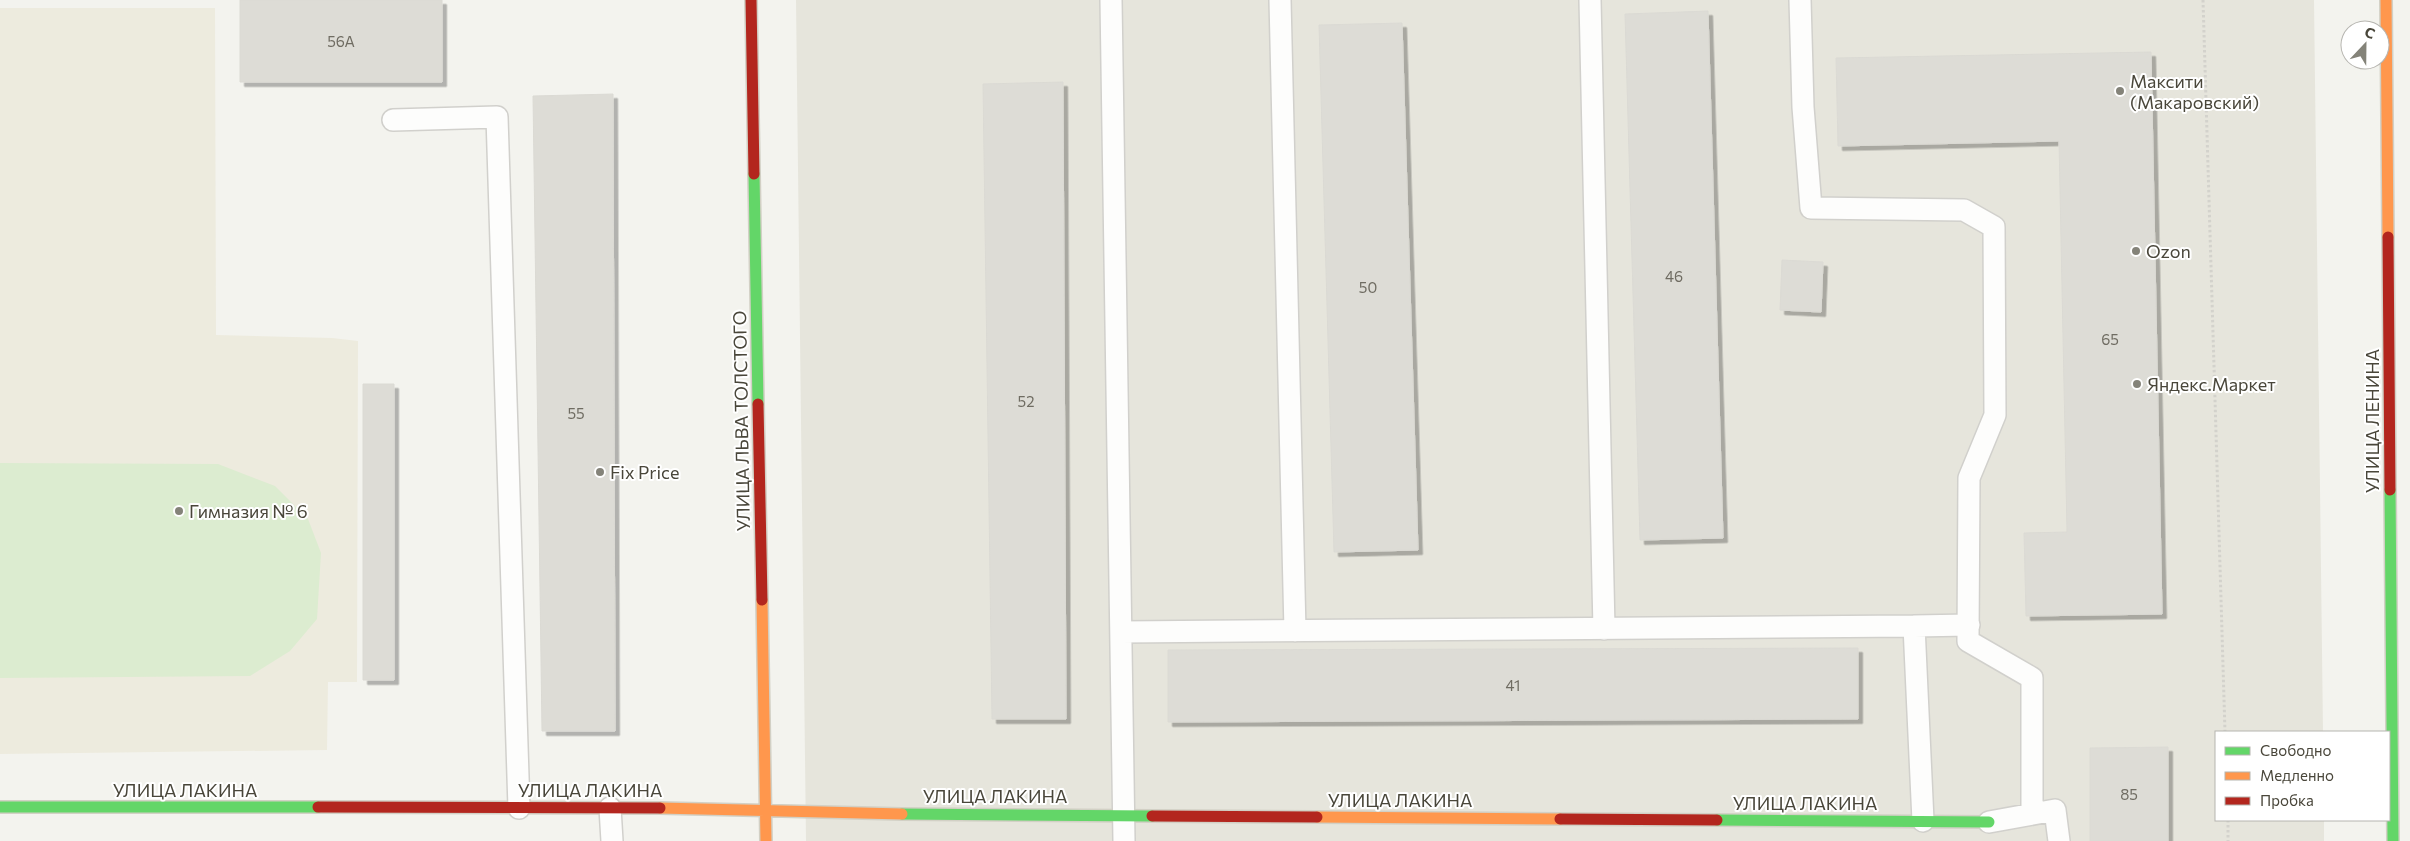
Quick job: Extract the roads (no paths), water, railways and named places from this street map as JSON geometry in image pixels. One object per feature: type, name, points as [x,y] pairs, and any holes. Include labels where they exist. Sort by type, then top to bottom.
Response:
[{"type":"street","name":"УЛИЦА ЛЬВА ТОЛСТОГО","points":[[751,0],[766,841]]},
{"type":"street","name":"УЛИЦА ЛЕНИНА","points":[[2386,0],[2393,841]]},
{"type":"street","name":"УЛИЦА ЛАКИНА","points":[[0,807],[610,808],[1124,815],[1990,822]]},
{"type":"lane","points":[[1111,0],[1124,841]]},
{"type":"lane","points":[[1280,0],[1295,631]]},
{"type":"lane","points":[[1590,0],[1604,628]]},
{"type":"lane","points":[[1800,0],[1803,107],[1811,208],[1964,210],[1994,227],[1995,415],[1969,478],[1968,641],[2032,678],[2032,814]]},
{"type":"lane","points":[[392,120],[497,116],[519,808]]},
{"type":"lane","points":[[1121,632],[1968,625]]},
{"type":"lane","points":[[1914,626],[1923,821]]},
{"type":"lane","points":[[610,808],[612,841]]},
{"type":"lane","points":[[1990,822],[2055,810],[2059,841]]},
{"type":"place","name":"Максити (Макаровский)","points":[[2120,91]]},
{"type":"place","name":"Ozon","points":[[2136,251]]},
{"type":"place","name":"Яндекс.Маркет","points":[[2137,384]]},
{"type":"place","name":"Fix Price","points":[[600,472]]},
{"type":"place","name":"Гимназия № 6","points":[[179,511]]}]
